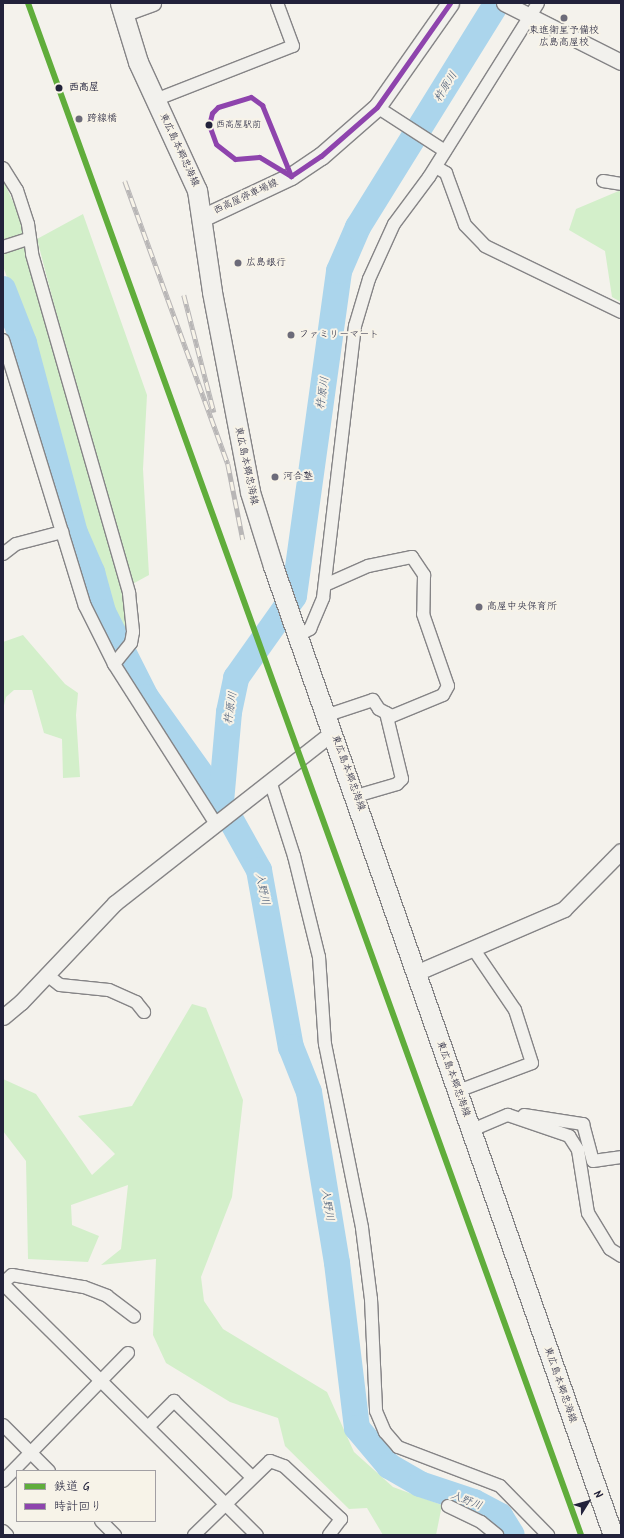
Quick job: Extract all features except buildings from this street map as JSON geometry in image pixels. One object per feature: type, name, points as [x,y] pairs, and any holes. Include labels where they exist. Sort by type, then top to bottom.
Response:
[{"type":"main road","name":"西高屋停車場線","points":[[204,217],[291,176],[321,156],[377,107],[450,3]]},
{"type":"main road","name":"東広島本郷忠海線","points":[[121,8],[138,62],[197,190],[204,217],[212,292],[250,492],[273,566],[299,635],[418,972],[613,1535]]},
{"type":"street","points":[[121,8],[153,3]]},
{"type":"street","points":[[155,100],[293,46],[277,3]]},
{"type":"street","points":[[504,3],[621,62]]},
{"type":"street","points":[[299,635],[310,628],[325,585],[355,326],[369,279],[394,224],[436,167],[441,149],[526,15],[538,3]]},
{"type":"street","points":[[377,107],[409,130],[441,149]]},
{"type":"street","points":[[436,167],[446,173],[465,225],[485,246],[621,312]]},
{"type":"street","points":[[3,168],[17,190],[25,240],[129,593],[134,628],[131,643],[116,662]]},
{"type":"street","points":[[603,181],[621,184]]},
{"type":"street","points":[[3,247],[25,240]]},
{"type":"street","points":[[3,340],[85,606],[116,662],[216,824]]},
{"type":"street","points":[[3,554],[16,544],[62,532]]},
{"type":"street","points":[[3,1017],[48,974],[115,903],[216,824],[271,784],[330,723],[373,700],[386,713],[392,716],[444,695],[448,686],[423,614],[424,575],[412,557],[401,557],[325,585]]},
{"type":"street","points":[[356,796],[397,784],[402,779],[386,713]]},
{"type":"street","points":[[271,784],[294,856],[319,957],[325,1044],[362,1228],[371,1299],[376,1411],[385,1432],[398,1447],[500,1486],[548,1535]]},
{"type":"street","points":[[418,972],[474,950],[564,909],[621,851]]},
{"type":"street","points":[[458,1091],[532,1063],[515,1010],[474,950]]},
{"type":"street","points":[[48,974],[60,985],[109,990],[136,1002],[144,1012]]},
{"type":"street","points":[[472,1130],[508,1115],[544,1122],[583,1124],[594,1161],[621,1157]]},
{"type":"street","points":[[544,1122],[569,1136],[578,1150],[588,1213],[610,1248],[621,1256]]},
{"type":"street","points":[[134,1316],[107,1296],[84,1287],[12,1275],[3,1284],[148,1427],[224,1505],[257,1535]]},
{"type":"street","points":[[3,1481],[32,1454],[128,1353]]},
{"type":"street","points":[[148,1427],[174,1401],[252,1477]]},
{"type":"street","points":[[3,1425],[48,1470]]},
{"type":"street","points":[[194,1535],[270,1461],[284,1466],[341,1519],[329,1535]]},
{"type":"street","points":[[448,1506],[481,1522],[497,1535]]},
{"type":"street","points":[[102,1522],[115,1535]]},
{"type":"street","points":[[3,1531],[7,1535]]},
{"type":"green space","points":[[3,180],[21,219],[124,574],[37,239],[83,214],[147,395],[143,469],[149,575],[127,587],[133,632],[123,639],[63,466],[33,351],[3,266]]},
{"type":"green space","points":[[621,190],[621,302],[612,297],[605,251],[569,230],[576,209]]},
{"type":"green space","points":[[23,635],[65,684],[78,693],[76,715],[80,777],[63,778],[62,739],[44,733],[32,690],[14,690],[6,697],[3,710],[3,642]]},
{"type":"green space","points":[[192,1004],[206,1008],[243,1100],[232,1197],[201,1277],[204,1301],[223,1329],[327,1392],[354,1452],[393,1487],[442,1505],[436,1535],[383,1535],[367,1508],[349,1509],[285,1446],[278,1418],[230,1402],[166,1363],[153,1335],[156,1259],[101,1265],[121,1249],[128,1185],[71,1205],[72,1225],[99,1236],[88,1262],[28,1259],[26,1161],[3,1131],[3,1079],[36,1094],[92,1175],[115,1154],[78,1116],[132,1106]]},
{"type":"waterway","name":"杵原川","points":[[221,802],[229,712],[236,678],[294,596],[339,271],[358,227],[497,3]]},
{"type":"waterway","name":"入野川","points":[[3,289],[24,343],[75,533],[92,572],[103,612],[146,697],[221,802],[259,870],[291,1047],[309,1092],[337,1263],[357,1428],[389,1466],[420,1484],[474,1502],[500,1516],[512,1535]]},
{"type":"railway","points":[[125,181],[228,464],[243,540]]},
{"type":"railway","points":[[184,295],[214,412]]},
{"type":"rail line","name":"G","points":[[28,3],[581,1535]]},
{"type":"transit line","name":"時計回り","points":[[291,176],[321,156],[377,107],[450,3]]},
{"type":"transit line","name":"時計回り","points":[[251,97],[262,105],[291,176],[259,157],[235,159],[216,144],[209,125],[212,113],[218,107],[251,97]]},
{"type":"place","name":"東進衛星予備校 広島高屋校","points":[[564,18]]},
{"type":"place","name":"西高屋","points":[[59,88]]},
{"type":"place","name":"跨線橋","points":[[79,119]]},
{"type":"place","name":"西高屋駅前","points":[[209,125]]},
{"type":"place","name":"広島銀行","points":[[238,263]]},
{"type":"place","name":"ファミリーマート","points":[[291,335]]},
{"type":"place","name":"河合塾","points":[[275,477]]},
{"type":"place","name":"高屋中央保育所","points":[[479,607]]}]
